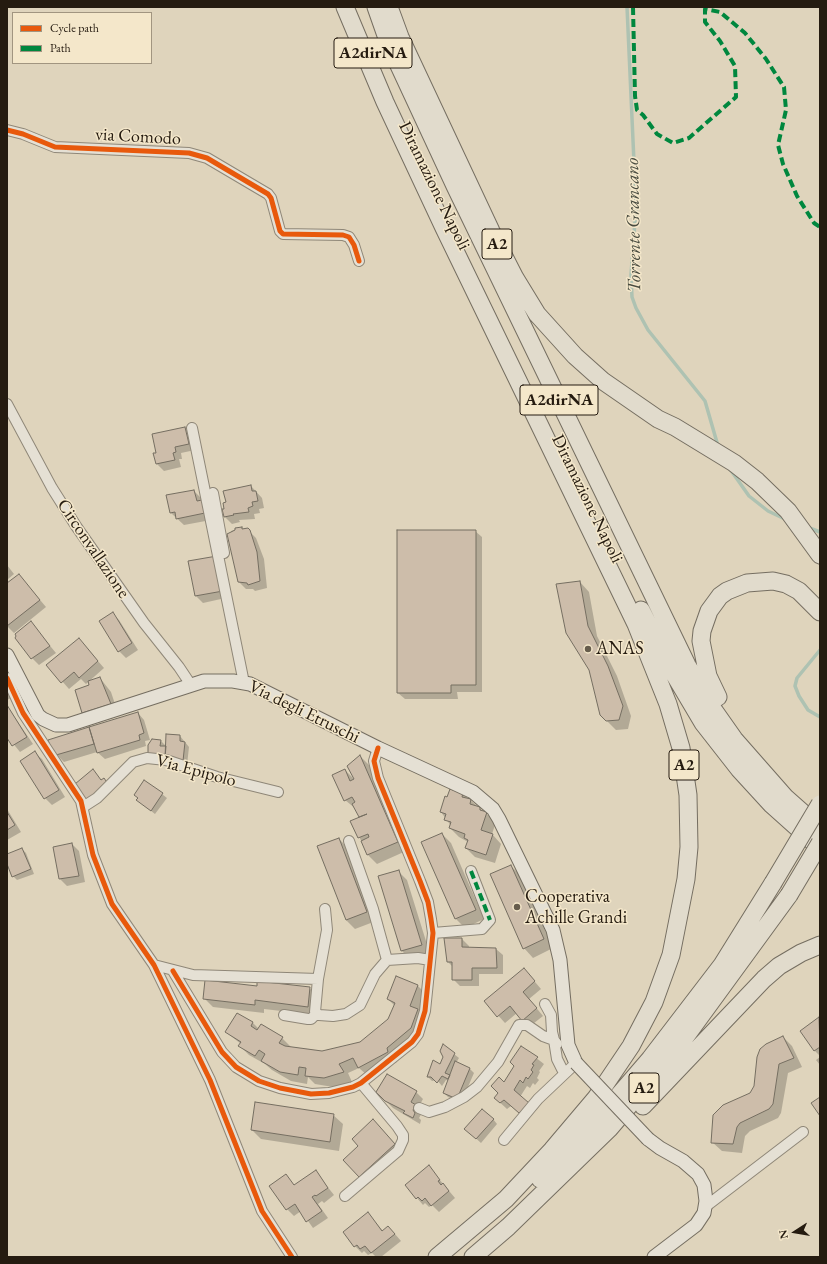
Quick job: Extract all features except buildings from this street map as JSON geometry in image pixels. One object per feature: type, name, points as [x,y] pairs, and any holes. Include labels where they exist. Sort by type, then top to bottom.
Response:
[{"type":"highway","name":"A2","points":[[344,7],[385,102],[444,228],[636,624],[656,671],[677,733],[681,748],[688,794],[689,847],[681,912],[671,955],[654,1002],[631,1046],[596,1098],[552,1150],[506,1199],[437,1257]]},
{"type":"highway","name":"Diramazione Napoli","points":[[354,7],[392,98],[674,674],[703,723],[739,769],[772,805],[820,848]]},
{"type":"highway","name":"Diramazione Napoli","points":[[376,7],[389,44],[452,180],[687,665],[715,712],[734,739],[768,779],[820,828]]},
{"type":"highway","name":"A2","points":[[389,7],[400,36],[444,133],[491,232],[528,301],[575,356],[603,381],[658,419],[675,427],[734,463],[757,481],[788,511],[820,555]]},
{"type":"highway","points":[[768,779],[723,707],[708,676],[702,654],[702,631],[714,603],[727,591],[747,583],[758,581],[779,582],[799,591],[808,598],[820,612]]},
{"type":"highway","points":[[454,1257],[511,1208],[606,1110],[640,1070],[722,965],[820,804]]},
{"type":"highway","name":"A2","points":[[473,1257],[508,1227],[609,1129],[673,1054],[789,896],[820,843]]},
{"type":"highway","points":[[489,1257],[517,1233],[603,1150],[764,979],[779,966],[801,953],[820,946]]},
{"type":"main road","points":[[7,655],[38,715],[38,724]]},
{"type":"main road","name":"Via degli Etruschi","points":[[38,724],[68,725],[204,681],[217,680],[247,683],[378,748],[473,792],[488,805],[499,819],[556,939],[560,960],[569,1048],[576,1063],[648,1139],[660,1148],[683,1161],[698,1174],[704,1185],[705,1207],[696,1225],[654,1257]]},
{"type":"street","name":"via Comodo","points":[[7,130],[23,134],[56,147],[189,153],[207,158],[268,194],[271,198],[280,231],[283,234],[343,235],[349,237],[354,245],[359,261]]},
{"type":"street","name":"Circonvallazione","points":[[7,404],[52,488],[76,526],[144,623],[179,667],[191,685]]},
{"type":"street","points":[[192,428],[247,683]]},
{"type":"street","points":[[212,492],[247,683]]},
{"type":"street","points":[[7,678],[24,712],[38,724],[81,801],[93,855],[112,904],[154,965],[210,1080],[262,1211],[292,1257]]},
{"type":"street","points":[[173,971],[222,1052],[236,1067],[259,1081],[280,1088],[311,1094],[340,1091],[361,1083],[393,1058],[418,1034],[425,1011],[433,933],[428,902],[378,778],[374,761],[378,748]]},
{"type":"street","name":"Via Epipolo","points":[[83,807],[97,798],[133,762],[147,758],[166,760],[217,777],[278,792]]},
{"type":"street","points":[[349,841],[372,903],[387,960]]},
{"type":"street","points":[[433,933],[482,929],[490,920],[471,871]]},
{"type":"street","points":[[316,1014],[314,1008],[327,930],[325,909]]},
{"type":"street","points":[[316,1014],[337,1016],[346,1014],[356,1009],[364,1001],[375,974],[387,960],[418,958],[430,960]]},
{"type":"street","points":[[154,965],[193,975],[318,979]]},
{"type":"street","points":[[545,1004],[552,1015],[557,1059],[564,1073]]},
{"type":"street","points":[[284,1015],[311,1019],[316,1014]]},
{"type":"street","points":[[419,1108],[429,1112],[436,1110],[455,1102],[472,1090],[498,1062],[519,1025],[527,1025],[544,1036],[554,1040],[557,1044],[569,1048]]},
{"type":"street","points":[[504,1140],[538,1100],[564,1073],[576,1063]]},
{"type":"street","points":[[345,1196],[398,1151],[403,1140],[397,1126],[361,1083]]},
{"type":"street","points":[[705,1207],[741,1181],[803,1132]]},
{"type":"waterway","name":"Torrente Grancano","points":[[627,7],[636,207],[631,275],[632,297],[648,330],[705,401],[718,446]]},
{"type":"waterway","name":"Torrente Grancano","points":[[730,469],[749,496],[768,511],[787,520]]},
{"type":"waterway","name":"Torrente Grancano","points":[[807,527],[820,532]]},
{"type":"waterway","name":"Torrente Grancano","points":[[820,650],[797,678],[795,686],[799,696],[808,710],[820,717]]},
{"type":"marked path","points":[[633,7],[635,96],[637,110],[643,115],[657,134],[673,143],[689,138],[736,97],[735,66],[720,41],[705,22],[705,9],[720,12],[745,33],[766,59],[784,87],[786,110],[778,145],[783,164],[797,196],[814,223],[820,227]]},
{"type":"marked path","points":[[471,871],[490,920]]},
{"type":"cycle path","points":[[7,130],[23,134],[55,147],[189,153],[207,158],[268,194],[271,198],[280,231],[283,234],[343,235],[349,237],[354,245],[359,261]]},
{"type":"cycle path","points":[[7,678],[23,713],[81,801],[93,855],[112,904],[154,965],[210,1080],[262,1211],[292,1257]]},
{"type":"cycle path","points":[[173,971],[222,1052],[236,1067],[259,1081],[280,1088],[311,1094],[329,1093],[353,1087],[361,1083],[412,1042],[418,1034],[425,1011],[433,933],[428,902],[378,778],[374,761],[378,748]]},
{"type":"place","name":"ANAS","points":[[588,649]]},
{"type":"place","name":"Cooperativa Achille Grandi","points":[[517,907]]}]
